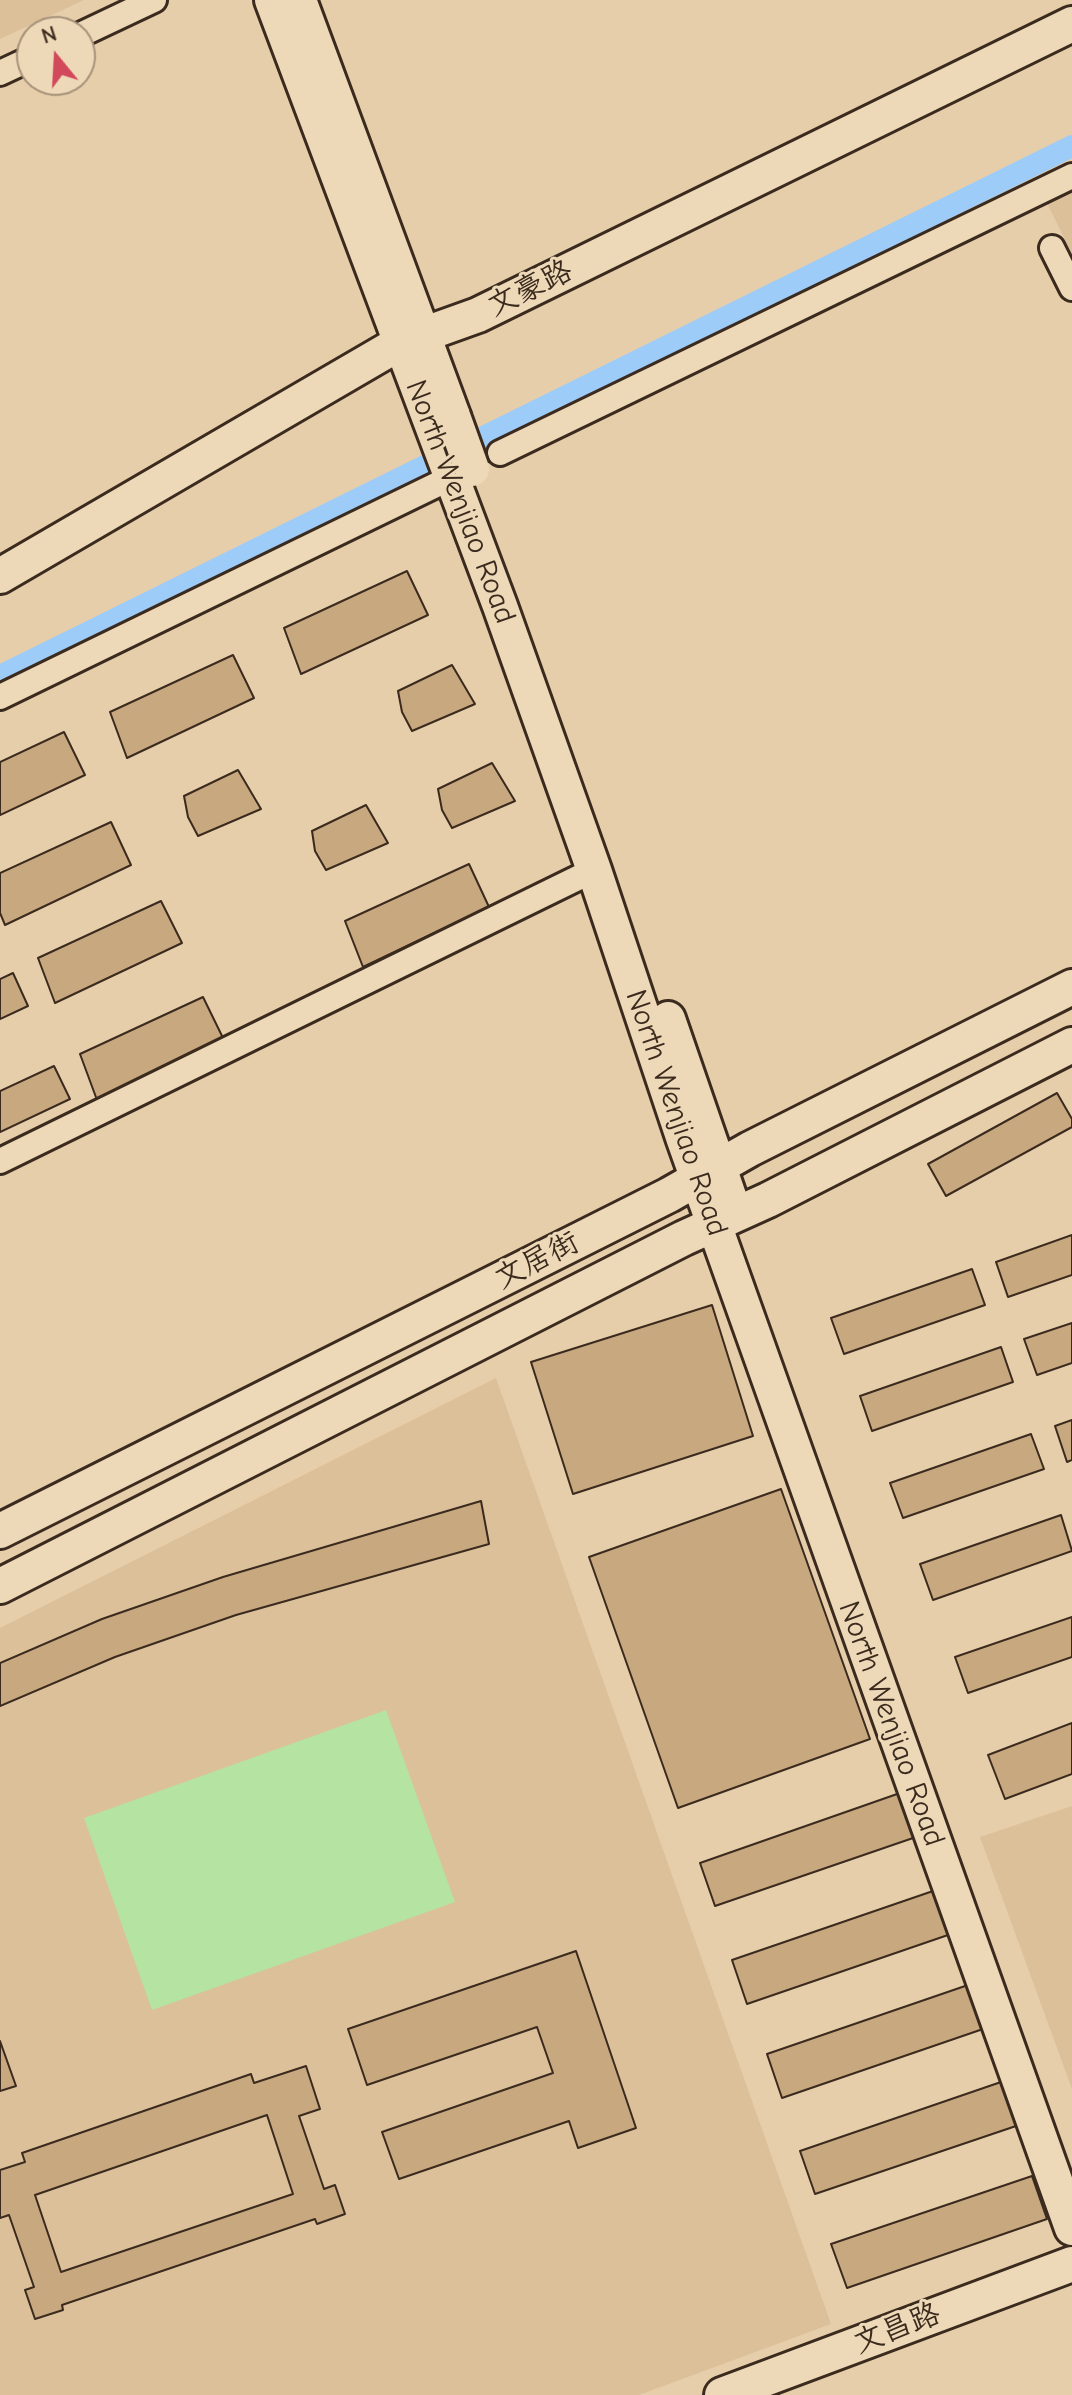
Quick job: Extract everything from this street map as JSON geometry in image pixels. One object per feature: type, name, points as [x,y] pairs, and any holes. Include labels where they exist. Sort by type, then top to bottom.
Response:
[{"type":"street","points":[[96,27],[154,0]]},
{"type":"street","name":"North Wenjiao Road","points":[[272,0],[415,347]]},
{"type":"street","name":"North Wenjiao Road","points":[[299,0],[442,421],[466,470],[595,809],[724,1219],[1072,2228]]},
{"type":"street","name":"文豪路","points":[[0,576],[415,347],[1072,24]]},
{"type":"street","name":"文豪路","points":[[415,347],[483,330],[1072,44]]},
{"type":"street","points":[[0,697],[1072,176]]},
{"type":"street","points":[[1052,248],[1072,288]]},
{"type":"street","name":"North Wenjiao Road","points":[[466,470],[500,606],[594,870],[709,1174]]},
{"type":"street","points":[[0,1161],[594,870]]},
{"type":"street","name":"文居街","points":[[0,1531],[709,1174],[750,1149],[1072,987]]},
{"type":"street","name":"文居街","points":[[0,1586],[1072,1045]]},
{"type":"street","name":"North Wenjiao Road","points":[[724,1219],[1072,2174]]},
{"type":"street","name":"文昌路","points":[[722,2395],[1072,2264]]},
{"type":"shaded area","points":[[0,0],[84,0],[50,16],[16,16],[16,32],[0,39]]},
{"type":"shaded area","points":[[1072,186],[1072,254],[1045,199]]},
{"type":"shaded area","points":[[496,1378],[831,2324],[639,2395],[0,2395],[0,1628]]},
{"type":"shaded area","points":[[1072,1806],[1072,2089],[980,1837]]},
{"type":"green space","points":[[386,1710],[455,1902],[152,2010],[84,1818]]},
{"type":"building","points":[[407,571],[428,615],[301,674],[284,628]]},
{"type":"building","points":[[233,655],[254,698],[127,758],[110,712]]},
{"type":"building","points":[[452,665],[475,704],[412,731],[402,712],[398,691]]},
{"type":"building","points":[[64,732],[85,775],[0,815],[0,762]]},
{"type":"building","points":[[492,763],[515,801],[452,828],[442,810],[438,789]]},
{"type":"building","points":[[238,770],[261,809],[198,836],[188,817],[184,796]]},
{"type":"building","points":[[366,805],[388,843],[326,870],[315,851],[312,831]]},
{"type":"building","points":[[111,822],[131,865],[5,925],[0,913],[0,873]]},
{"type":"building","points":[[469,864],[489,907],[363,967],[345,921]]},
{"type":"building","points":[[161,901],[182,943],[55,1003],[38,958]]},
{"type":"building","points":[[13,973],[28,1006],[0,1019],[0,979]]},
{"type":"building","points":[[203,997],[224,1040],[97,1100],[80,1054]]},
{"type":"building","points":[[54,1066],[70,1099],[0,1132],[0,1091]]},
{"type":"building","points":[[1057,1093],[1072,1119],[1072,1127],[946,1196],[928,1164]]},
{"type":"building","points":[[1072,1235],[1072,1275],[1008,1297],[996,1262]]},
{"type":"building","points":[[972,1269],[985,1305],[844,1354],[831,1318]]},
{"type":"building","points":[[712,1305],[753,1436],[573,1494],[531,1362]]},
{"type":"building","points":[[1072,1323],[1072,1363],[1037,1375],[1024,1339]]},
{"type":"building","points":[[1001,1347],[1013,1382],[872,1431],[860,1396]]},
{"type":"building","points":[[1072,1420],[1072,1460],[1067,1462],[1055,1426]]},
{"type":"building","points":[[1031,1434],[1044,1469],[903,1518],[890,1483]]},
{"type":"building","points":[[781,1489],[870,1739],[678,1808],[589,1557]]},
{"type":"building","points":[[481,1501],[489,1544],[236,1615],[115,1657],[0,1706],[0,1663],[102,1619],[223,1577]]},
{"type":"building","points":[[1061,1515],[1072,1551],[933,1600],[920,1564]]},
{"type":"building","points":[[1072,1617],[1072,1657],[968,1693],[955,1657]]},
{"type":"building","points":[[1072,1723],[1072,1774],[1005,1799],[988,1755]]},
{"type":"building","points":[[900,1793],[916,1837],[715,1906],[700,1863]]},
{"type":"building","points":[[933,1891],[948,1935],[747,2004],[732,1960]]},
{"type":"building","points":[[576,1951],[636,2128],[578,2148],[569,2121],[399,2179],[382,2132],[553,2073],[537,2027],[367,2085],[348,2029]]},
{"type":"building","points":[[968,1985],[983,2029],[782,2098],[767,2054]]},
{"type":"building","points":[[0,2041],[16,2086],[0,2091]]},
{"type":"building","points":[[306,2066],[320,2109],[299,2116],[324,2189],[335,2185],[345,2214],[317,2224],[315,2219],[62,2305],[63,2310],[35,2319],[25,2290],[34,2287],[9,2215],[0,2218],[0,2170],[25,2162],[22,2153],[251,2074],[254,2083]],"holes":[[[267,2115],[293,2194],[61,2272],[35,2195]]]},
{"type":"building","points":[[1001,2082],[1016,2126],[815,2194],[800,2151]]},
{"type":"building","points":[[1032,2176],[1047,2219],[847,2288],[831,2244]]},
{"type":"waterway","points":[[0,676],[1072,146]]}]
